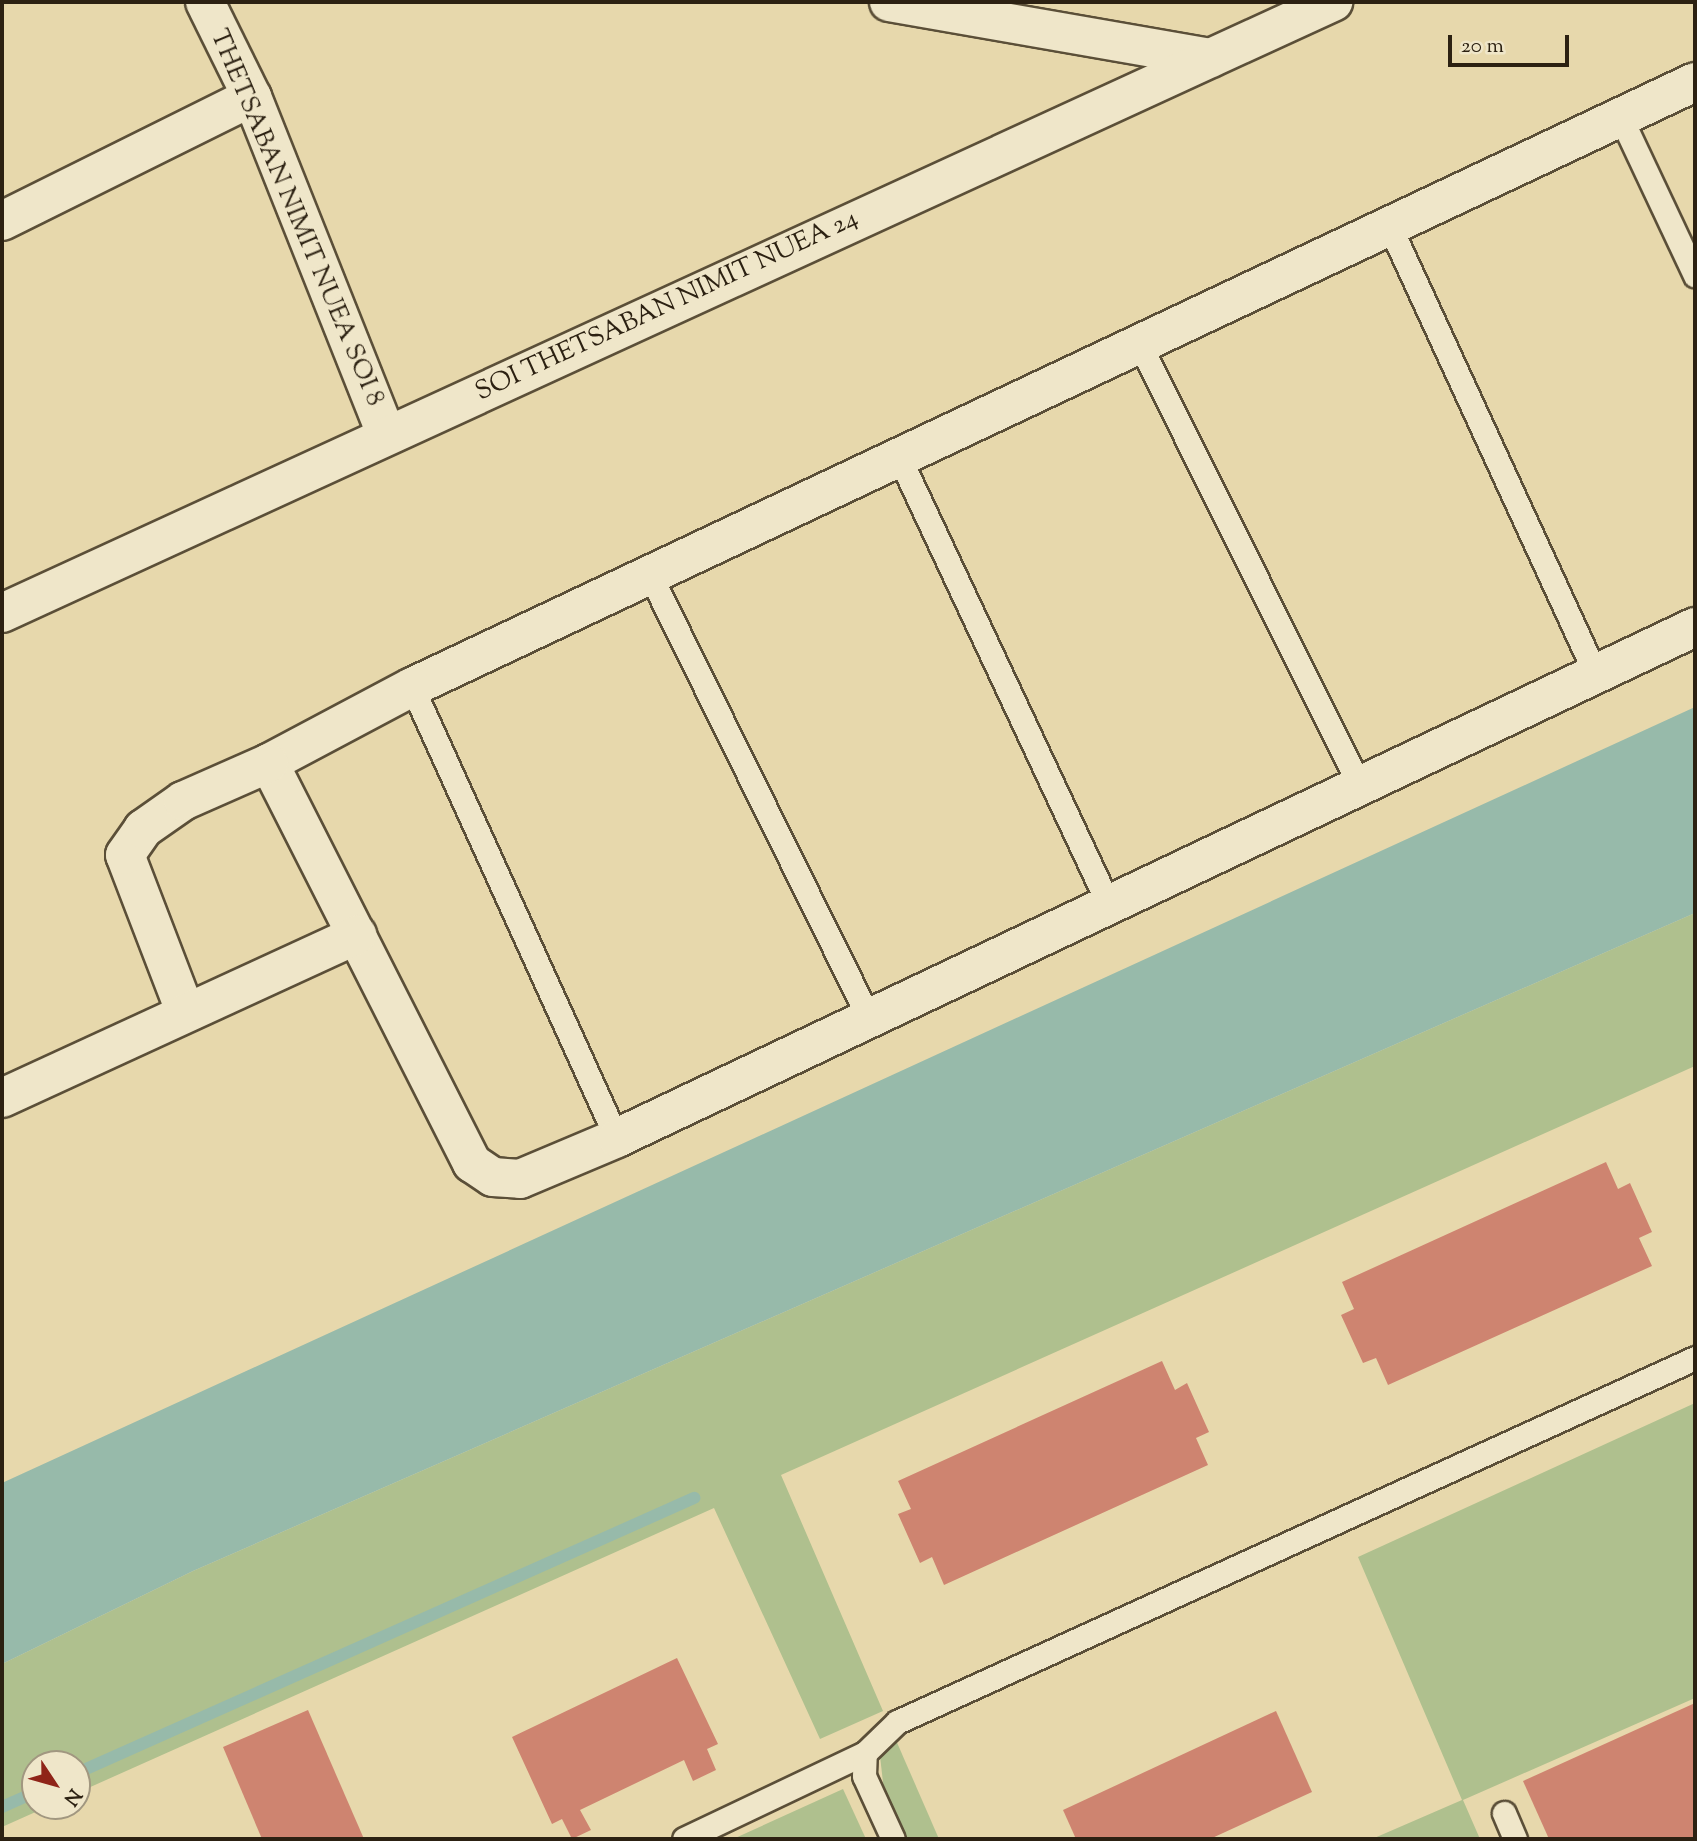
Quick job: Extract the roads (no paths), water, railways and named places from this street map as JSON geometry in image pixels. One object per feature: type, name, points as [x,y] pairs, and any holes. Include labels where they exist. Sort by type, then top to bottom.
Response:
[{"type":"street","name":"THETSABAN NIMIT NUEA SOI 8","points":[[205,2],[252,97],[386,434]]},
{"type":"street","points":[[889,2],[1210,58]]},
{"type":"street","name":"SOI THETSABAN NIMIT NUEA 24","points":[[2,613],[386,434],[1333,2]]},
{"type":"street","points":[[185,1012],[125,855],[143,829],[183,801],[269,763],[412,687],[651,577],[1695,82]]},
{"type":"street","points":[[2,221],[252,97]]},
{"type":"street","points":[[269,763],[472,1163],[493,1177],[520,1179],[617,1138],[1695,627]]},
{"type":"street","points":[[2,1097],[357,935]]},
{"type":"lane","points":[[1621,118],[1695,275]]},
{"type":"lane","points":[[1390,227],[1596,674]]},
{"type":"lane","points":[[1140,345],[1360,786]]},
{"type":"lane","points":[[900,459],[1109,905]]},
{"type":"lane","points":[[651,577],[869,1019]]},
{"type":"lane","points":[[412,687],[617,1138]]},
{"type":"lane","points":[[684,1839],[865,1753],[897,1722],[1695,1358]]},
{"type":"lane","points":[[865,1753],[864,1776],[892,1839]]},
{"type":"lane","points":[[1504,1813],[1515,1839]]},
{"type":"waterway","points":[[91,1767],[694,1498]]},
{"type":"waterway","points":[[2,1807],[21,1798]]}]
